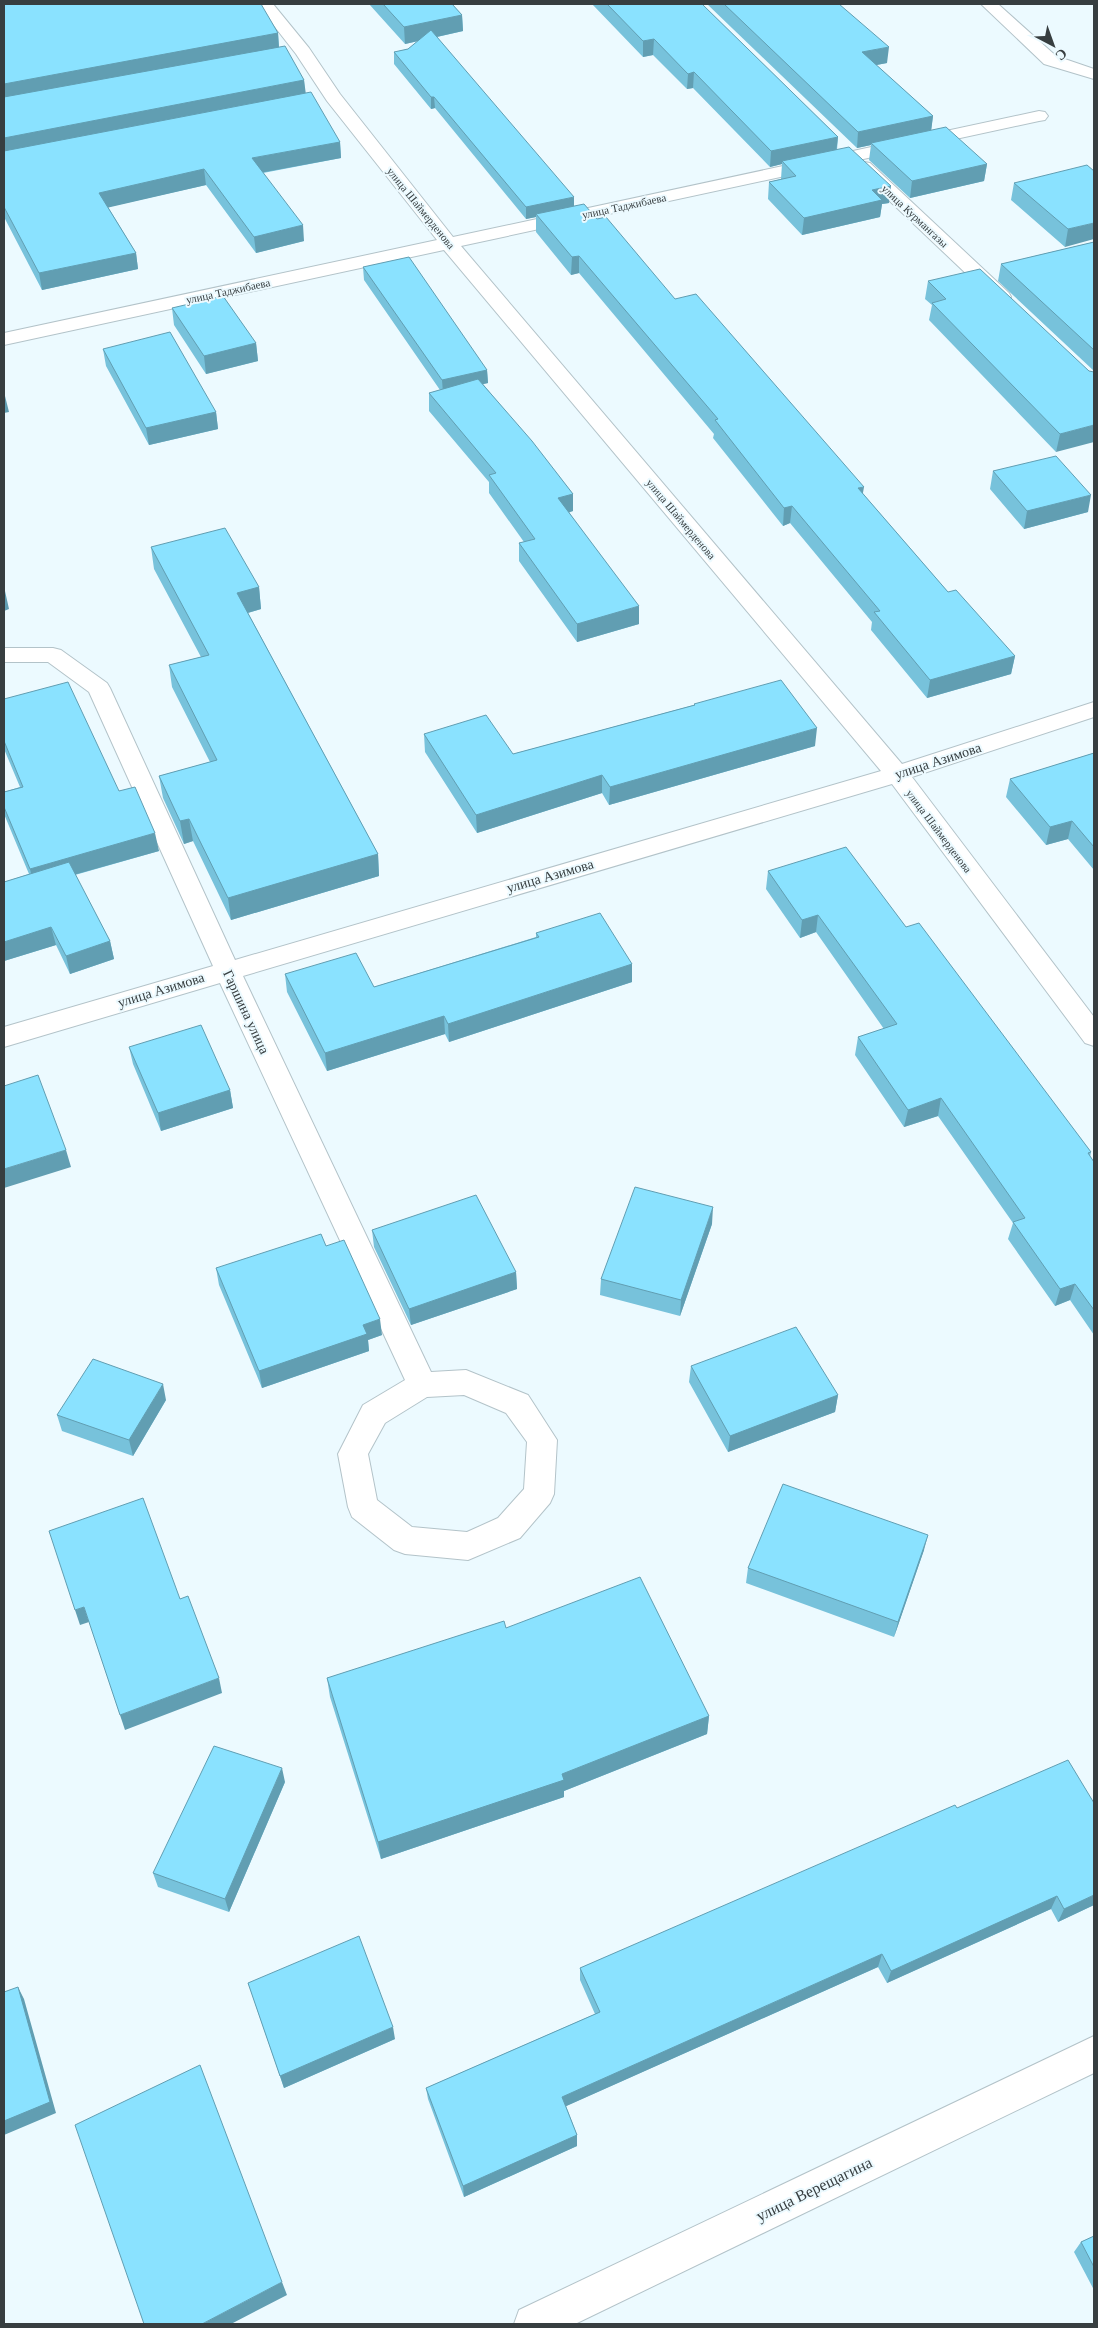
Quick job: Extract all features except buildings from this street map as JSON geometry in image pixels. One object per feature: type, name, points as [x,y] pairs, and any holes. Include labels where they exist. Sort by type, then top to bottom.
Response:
[{"type":"street","name":"улица Шаймерденова","points":[[265,4],[293,53],[323,98],[449,244],[897,774],[1094,1036]]},
{"type":"street","points":[[989,4],[1050,60],[1094,74]]},
{"type":"street","name":"улица Таджибаева","points":[[4,339],[1039,116]]},
{"type":"street","name":"улица Курмангазы","points":[[838,143],[1016,310]]},
{"type":"street","name":"Гаршина улица","points":[[4,655],[53,655],[99,688],[226,970],[422,1385]]},
{"type":"street","name":"улица Азимова","points":[[4,1037],[226,970],[897,774],[1094,709]]},
{"type":"street","points":[[466,1382],[517,1404],[542,1440],[539,1494],[510,1528],[468,1546],[405,1540],[363,1507],[353,1454],[374,1414],[422,1385],[466,1382]]},
{"type":"street","name":"улица Верещагина","points":[[533,2324],[1094,2054]]}]
